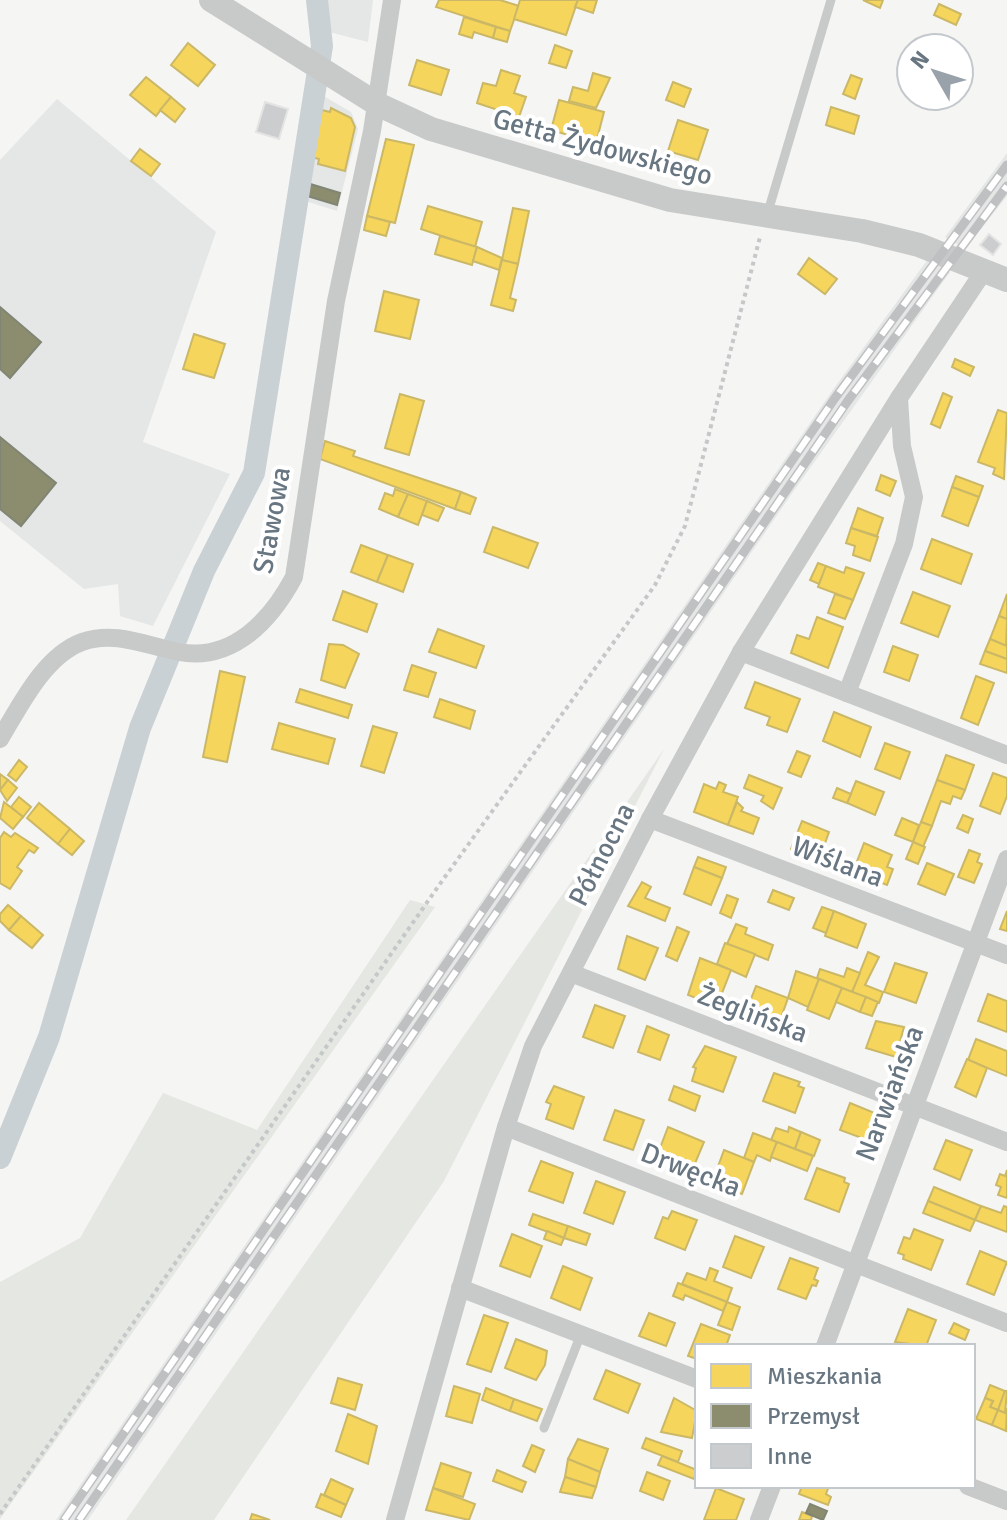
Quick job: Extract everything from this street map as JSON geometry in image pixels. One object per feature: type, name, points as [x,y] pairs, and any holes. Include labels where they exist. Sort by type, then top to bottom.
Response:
[{"type":"street","name":"Getta Żydowskiego","points":[[211,0],[377,104],[431,129],[670,200],[898,239],[940,252],[1007,280]]},
{"type":"street","name":"Stawowa","points":[[0,739],[28,692],[64,652],[81,642],[105,636],[182,653],[224,650],[247,636],[280,604],[294,577],[336,301],[377,104],[392,0]]},
{"type":"street","name":"Północna","points":[[395,1520],[506,1127],[533,1046],[650,819],[741,652],[899,398],[984,271]]},
{"type":"street","points":[[847,693],[904,544],[914,497],[902,446],[899,398]]},
{"type":"street","points":[[741,652],[1007,755]]},
{"type":"street","name":"Wiślana","points":[[650,819],[1007,955]]},
{"type":"street","name":"Narwiańska","points":[[826,1344],[1007,859]]},
{"type":"street","name":"Żeglińska","points":[[571,973],[1007,1142]]},
{"type":"street","name":"Drwęcka","points":[[506,1127],[1007,1323]]},
{"type":"street","points":[[460,1288],[695,1378]]},
{"type":"street","points":[[759,1520],[771,1488]]},
{"type":"street","points":[[973,1488],[1007,1501]]},
{"type":"lane","points":[[767,217],[831,0]]},
{"type":"lane","points":[[544,1428],[581,1334]]},
{"type":"path","points":[[0,1514],[433,892],[655,585],[685,526],[767,217]]},
{"type":"shaded area","points":[[326,0],[373,0],[368,42],[329,32]]},
{"type":"shaded area","points":[[322,95],[351,112],[358,129],[337,211],[302,200]]},
{"type":"shaded area","points":[[57,99],[216,232],[143,442],[230,474],[153,626],[120,616],[118,584],[84,589],[0,521],[0,160]]},
{"type":"shaded area","points":[[1007,153],[1007,196],[965,249],[945,237]]},
{"type":"shaded area","points":[[928,259],[950,272],[793,492],[88,1520],[56,1520],[832,391]]},
{"type":"shaded area","points":[[664,749],[444,1181],[214,1520],[126,1520]]},
{"type":"shaded area","points":[[410,900],[435,907],[0,1519],[0,1282],[80,1238],[163,1093],[257,1130]]},
{"type":"building: Mieszkania","points":[[439,0],[500,0],[519,6],[510,31],[436,7]]},
{"type":"building: Mieszkania","points":[[520,0],[578,0],[566,35],[514,19]]},
{"type":"building: Mieszkania","points":[[578,0],[597,0],[593,13],[575,7]]},
{"type":"building: Mieszkania","points":[[863,0],[883,0],[880,8]]},
{"type":"building: Mieszkania","points":[[939,4],[961,14],[956,25],[934,15]]},
{"type":"building: Mieszkania","points":[[464,17],[496,27],[493,38],[474,32],[472,38],[459,34]]},
{"type":"building: Mieszkania","points":[[496,27],[510,31],[507,42],[493,38]]},
{"type":"building: Mieszkania","points":[[188,43],[215,65],[198,86],[171,65]]},
{"type":"building: Mieszkania","points":[[555,45],[572,51],[566,68],[549,63]]},
{"type":"building: Mieszkania","points":[[417,60],[449,70],[441,95],[409,85]]},
{"type":"building: Mieszkania","points":[[501,70],[520,76],[514,93],[526,97],[519,117],[477,103],[483,83],[496,86]]},
{"type":"building: Mieszkania","points":[[593,73],[610,78],[596,108],[569,101],[573,87],[588,91]]},
{"type":"building: Mieszkania","points":[[851,75],[862,79],[855,99],[843,94]]},
{"type":"building: Mieszkania","points":[[146,77],[171,97],[156,116],[130,95]]},
{"type":"building: Mieszkania","points":[[673,82],[691,89],[684,107],[666,100]]},
{"type":"building: Mieszkania","points":[[171,97],[185,109],[175,122],[160,110]]},
{"type":"building: Mieszkania","points":[[559,100],[604,112],[596,143],[551,130]]},
{"type":"building: Mieszkania","points":[[831,107],[859,116],[854,134],[826,125]]},
{"type":"building: Mieszkania","points":[[331,108],[351,118],[355,127],[345,171],[318,164],[319,159],[311,157],[322,110],[330,112]]},
{"type":"building: Mieszkania","points":[[678,120],[708,130],[698,160],[668,151]]},
{"type":"building: Mieszkania","points":[[386,139],[414,145],[395,223],[367,216]]},
{"type":"building: Mieszkania","points":[[140,149],[160,164],[151,176],[131,161]]},
{"type":"building: Mieszkania","points":[[428,206],[482,222],[475,247],[421,229]]},
{"type":"building: Mieszkania","points":[[513,208],[529,211],[518,264],[502,260]]},
{"type":"building: Mieszkania","points":[[367,216],[390,222],[386,236],[364,230]]},
{"type":"building: Mieszkania","points":[[440,236],[477,247],[472,265],[435,254]]},
{"type":"building: Mieszkania","points":[[477,247],[502,258],[499,270],[473,261]]},
{"type":"building: Mieszkania","points":[[809,258],[837,279],[825,294],[798,274]]},
{"type":"building: Mieszkania","points":[[502,260],[518,264],[510,298],[516,300],[513,311],[491,305]]},
{"type":"building: Mieszkania","points":[[384,291],[419,300],[410,339],[375,331]]},
{"type":"building: Mieszkania","points":[[194,334],[225,344],[214,378],[183,369]]},
{"type":"building: Mieszkania","points":[[955,359],[974,367],[970,376],[952,367]]},
{"type":"building: Mieszkania","points":[[943,393],[952,397],[940,428],[931,424]]},
{"type":"building: Mieszkania","points":[[400,394],[424,401],[409,455],[385,448]]},
{"type":"building: Mieszkania","points":[[998,410],[1007,413],[1004,479],[993,474],[995,468],[978,462]]},
{"type":"building: Mieszkania","points":[[325,441],[355,451],[353,456],[461,492],[455,509],[320,459]]},
{"type":"building: Mieszkania","points":[[881,475],[896,481],[890,496],[876,490]]},
{"type":"building: Mieszkania","points":[[956,476],[983,486],[979,497],[952,487]]},
{"type":"building: Mieszkania","points":[[952,487],[979,497],[968,526],[942,516]]},
{"type":"building: Mieszkania","points":[[395,489],[408,494],[398,517],[379,509],[385,493],[393,496]]},
{"type":"building: Mieszkania","points":[[461,492],[476,498],[470,514],[455,509]]},
{"type":"building: Mieszkania","points":[[408,494],[427,501],[418,525],[398,517]]},
{"type":"building: Mieszkania","points":[[427,501],[444,508],[438,521],[422,515]]},
{"type":"building: Mieszkania","points":[[858,508],[883,518],[877,536],[851,528]]},
{"type":"building: Mieszkania","points":[[493,527],[538,543],[528,568],[484,552]]},
{"type":"building: Mieszkania","points":[[851,528],[878,537],[870,561],[853,555],[855,546],[846,543]]},
{"type":"building: Mieszkania","points":[[932,539],[972,554],[961,584],[921,569]]},
{"type":"building: Mieszkania","points":[[361,545],[388,555],[377,582],[351,572]]},
{"type":"building: Mieszkania","points":[[388,555],[413,564],[403,592],[377,582]]},
{"type":"building: Mieszkania","points":[[818,563],[826,566],[819,584],[810,580]]},
{"type":"building: Mieszkania","points":[[826,566],[844,573],[846,567],[864,573],[853,600],[818,587]]},
{"type":"building: Mieszkania","points":[[343,591],[377,604],[367,632],[333,620]]},
{"type":"building: Mieszkania","points":[[913,592],[950,606],[938,637],[901,623]]},
{"type":"building: Mieszkania","points":[[835,594],[853,600],[845,619],[828,613]]},
{"type":"building: Mieszkania","points":[[1007,594],[1007,619],[999,616]]},
{"type":"building: Mieszkania","points":[[999,616],[1007,619],[1006,646],[990,639]]},
{"type":"building: Mieszkania","points":[[817,617],[843,627],[828,668],[791,653],[797,635],[809,639]]},
{"type":"building: Mieszkania","points":[[438,629],[484,646],[476,668],[429,652]]},
{"type":"building: Mieszkania","points":[[990,639],[1007,646],[1007,659],[985,651]]},
{"type":"building: Mieszkania","points":[[329,644],[343,645],[359,654],[345,688],[321,680]]},
{"type":"building: Mieszkania","points":[[893,646],[918,655],[909,681],[884,672]]},
{"type":"building: Mieszkania","points":[[985,651],[1007,659],[1007,673],[980,664]]},
{"type":"building: Mieszkania","points":[[412,665],[436,673],[428,697],[404,690]]},
{"type":"building: Mieszkania","points":[[220,671],[245,677],[227,762],[203,757]]},
{"type":"building: Mieszkania","points":[[976,676],[994,683],[978,725],[961,718]]},
{"type":"building: Mieszkania","points":[[755,682],[800,699],[787,732],[767,725],[770,717],[745,708]]},
{"type":"building: Mieszkania","points":[[300,689],[352,705],[348,718],[296,702]]},
{"type":"building: Mieszkania","points":[[440,699],[475,711],[470,729],[434,717]]},
{"type":"building: Mieszkania","points":[[834,712],[871,727],[860,757],[823,741]]},
{"type":"building: Mieszkania","points":[[279,723],[335,739],[328,764],[272,749]]},
{"type":"building: Mieszkania","points":[[373,726],[397,733],[384,773],[361,766]]},
{"type":"building: Mieszkania","points":[[885,743],[910,752],[900,779],[875,769]]},
{"type":"building: Mieszkania","points":[[797,751],[810,756],[801,777],[788,772]]},
{"type":"building: Mieszkania","points":[[946,755],[974,765],[965,790],[937,780]]},
{"type":"building: Mieszkania","points":[[19,760],[27,767],[16,781],[8,775]]},
{"type":"building: Mieszkania","points":[[993,773],[1007,778],[1007,796],[1000,814],[980,806]]},
{"type":"building: Mieszkania","points":[[0,774],[8,780],[0,790]]},
{"type":"building: Mieszkania","points":[[749,775],[782,788],[773,809],[761,801],[764,796],[744,788]]},
{"type":"building: Mieszkania","points":[[8,780],[17,788],[7,801],[0,790]]},
{"type":"building: Mieszkania","points":[[937,780],[965,790],[961,799],[953,796],[950,804],[941,801],[932,826],[921,822]]},
{"type":"building: Mieszkania","points":[[856,781],[884,792],[875,815],[847,803]]},
{"type":"building: Mieszkania","points":[[719,782],[726,785],[723,792],[738,797],[728,825],[694,812],[704,784],[716,789]]},
{"type":"building: Mieszkania","points":[[837,788],[851,794],[847,803],[833,798]]},
{"type":"building: Mieszkania","points":[[19,797],[31,807],[23,817],[11,807]]},
{"type":"building: Mieszkania","points":[[4,802],[23,817],[13,829],[0,818]]},
{"type":"building: Mieszkania","points":[[737,802],[743,808],[741,811],[759,818],[753,834],[728,825]]},
{"type":"building: Mieszkania","points":[[39,803],[70,829],[58,844],[27,818]]},
{"type":"building: Mieszkania","points":[[963,815],[973,819],[968,833],[957,828]]},
{"type":"building: Mieszkania","points":[[902,818],[919,825],[913,842],[895,835]]},
{"type":"building: Mieszkania","points":[[802,821],[829,832],[819,860],[791,849]]},
{"type":"building: Mieszkania","points":[[921,822],[932,826],[923,847],[913,842]]},
{"type":"building: Mieszkania","points":[[70,829],[84,841],[72,855],[58,844]]},
{"type":"building: Mieszkania","points":[[4,832],[11,837],[15,833],[38,848],[34,853],[29,850],[17,867],[22,871],[10,889],[0,883],[0,838]]},
{"type":"building: Mieszkania","points":[[913,842],[925,847],[918,864],[906,859]]},
{"type":"building: Mieszkania","points":[[864,843],[892,855],[887,867],[893,869],[887,885],[853,872]]},
{"type":"building: Mieszkania","points":[[969,850],[980,854],[977,862],[982,864],[974,883],[958,877]]},
{"type":"building: Mieszkania","points":[[698,857],[726,867],[722,878],[694,867]]},
{"type":"building: Mieszkania","points":[[927,863],[954,874],[945,895],[918,884]]},
{"type":"building: Mieszkania","points":[[694,867],[722,878],[711,905],[684,894]]},
{"type":"building: Mieszkania","points":[[642,882],[651,887],[645,898],[670,908],[665,921],[628,906]]},
{"type":"building: Mieszkania","points":[[773,890],[794,898],[789,910],[768,902]]},
{"type":"building: Mieszkania","points":[[727,895],[738,899],[731,918],[720,913]]},
{"type":"building: Mieszkania","points":[[8,905],[21,916],[9,930],[0,921],[0,914]]},
{"type":"building: Mieszkania","points":[[822,907],[834,911],[826,933],[813,928]]},
{"type":"building: Mieszkania","points":[[834,911],[866,924],[857,948],[825,936]]},
{"type":"building: Mieszkania","points":[[1007,911],[1007,931],[1000,929]]},
{"type":"building: Mieszkania","points":[[21,916],[43,935],[32,948],[9,930]]},
{"type":"building: Mieszkania","points":[[736,924],[747,928],[745,934],[773,945],[768,960],[727,944]]},
{"type":"building: Mieszkania","points":[[677,927],[689,932],[677,961],[666,956]]},
{"type":"building: Mieszkania","points":[[627,936],[658,948],[645,980],[618,969]]},
{"type":"building: Mieszkania","points":[[725,943],[755,954],[746,977],[717,964]]},
{"type":"building: Mieszkania","points":[[868,952],[879,957],[865,985],[883,992],[879,1003],[852,992]]},
{"type":"building: Mieszkania","points":[[700,958],[731,970],[717,1006],[688,995]]},
{"type":"building: Mieszkania","points":[[895,963],[927,973],[916,1003],[884,992]]},
{"type":"building: Mieszkania","points":[[847,968],[860,973],[852,992],[817,978],[820,969],[844,977]]},
{"type":"building: Mieszkania","points":[[796,971],[819,979],[808,1007],[788,998]]},
{"type":"building: Mieszkania","points":[[819,979],[842,988],[829,1019],[807,1010]]},
{"type":"building: Mieszkania","points":[[756,986],[788,998],[777,1029],[744,1017]]},
{"type":"building: Mieszkania","points":[[842,988],[866,997],[860,1012],[836,1002]]},
{"type":"building: Mieszkania","points":[[988,994],[1007,1001],[1007,1032],[978,1021]]},
{"type":"building: Mieszkania","points":[[866,997],[878,1002],[872,1016],[860,1012]]},
{"type":"building: Mieszkania","points":[[595,1005],[625,1016],[613,1048],[583,1037]]},
{"type":"building: Mieszkania","points":[[876,1021],[904,1027],[896,1057],[866,1048]]},
{"type":"building: Mieszkania","points":[[647,1026],[669,1035],[660,1060],[638,1052]]},
{"type":"building: Mieszkania","points":[[976,1039],[1007,1051],[1007,1076],[968,1060]]},
{"type":"building: Mieszkania","points":[[705,1046],[736,1057],[723,1092],[692,1081],[696,1068],[693,1067]]},
{"type":"building: Mieszkania","points":[[967,1059],[987,1068],[976,1097],[955,1087]]},
{"type":"building: Mieszkania","points":[[774,1073],[800,1082],[798,1086],[804,1088],[795,1113],[763,1101]]},
{"type":"building: Mieszkania","points":[[554,1086],[584,1097],[573,1129],[546,1119],[551,1104],[546,1102]]},
{"type":"building: Mieszkania","points":[[674,1086],[700,1096],[695,1111],[669,1100]]},
{"type":"building: Mieszkania","points":[[850,1103],[877,1114],[867,1140],[840,1130]]},
{"type":"building: Mieszkania","points":[[615,1110],[644,1120],[633,1150],[604,1140]]},
{"type":"building: Mieszkania","points":[[668,1127],[704,1142],[691,1173],[657,1156]]},
{"type":"building: Mieszkania","points":[[789,1127],[801,1132],[795,1149],[771,1140],[776,1128],[788,1132]]},
{"type":"building: Mieszkania","points":[[801,1132],[820,1140],[814,1156],[795,1149]]},
{"type":"building: Mieszkania","points":[[753,1133],[777,1142],[770,1161],[757,1155],[754,1162],[744,1158]]},
{"type":"building: Mieszkania","points":[[946,1140],[972,1150],[960,1180],[934,1169]]},
{"type":"building: Mieszkania","points":[[777,1142],[813,1156],[807,1171],[771,1157]]},
{"type":"building: Mieszkania","points":[[724,1150],[754,1162],[742,1194],[712,1183]]},
{"type":"building: Mieszkania","points":[[541,1161],[573,1173],[563,1203],[529,1191]]},
{"type":"building: Mieszkania","points":[[817,1168],[845,1178],[844,1182],[849,1184],[839,1212],[805,1199]]},
{"type":"building: Mieszkania","points":[[1007,1170],[1007,1198],[998,1195],[1001,1187],[996,1185],[1000,1174],[1005,1176]]},
{"type":"building: Mieszkania","points":[[596,1181],[625,1192],[613,1224],[584,1213]]},
{"type":"building: Mieszkania","points":[[934,1187],[981,1206],[975,1220],[928,1201]]},
{"type":"building: Mieszkania","points":[[928,1201],[975,1220],[970,1231],[923,1213]]},
{"type":"building: Mieszkania","points":[[981,1206],[1001,1213],[1004,1206],[1007,1207],[1007,1232],[975,1220]]},
{"type":"building: Mieszkania","points":[[672,1211],[697,1220],[685,1250],[655,1238],[663,1217],[668,1219]]},
{"type":"building: Mieszkania","points":[[533,1214],[568,1226],[564,1238],[529,1225]]},
{"type":"building: Mieszkania","points":[[568,1226],[590,1234],[586,1245],[564,1238]]},
{"type":"building: Mieszkania","points":[[914,1229],[943,1240],[931,1270],[903,1259],[904,1255],[898,1253],[904,1237],[910,1239]]},
{"type":"building: Mieszkania","points":[[547,1231],[564,1238],[561,1245],[544,1239]]},
{"type":"building: Mieszkania","points":[[512,1234],[542,1246],[530,1277],[500,1266]]},
{"type":"building: Mieszkania","points":[[735,1236],[764,1247],[751,1278],[723,1267]]},
{"type":"building: Mieszkania","points":[[980,1251],[1007,1262],[994,1295],[967,1284]]},
{"type":"building: Mieszkania","points":[[790,1258],[818,1268],[814,1279],[818,1281],[816,1286],[812,1285],[806,1299],[778,1289]]},
{"type":"building: Mieszkania","points":[[563,1266],[592,1278],[580,1310],[551,1298]]},
{"type":"building: Mieszkania","points":[[710,1268],[718,1271],[714,1281],[732,1288],[727,1302],[682,1284],[687,1273],[706,1280]]},
{"type":"building: Mieszkania","points":[[678,1283],[727,1302],[723,1311],[685,1295],[683,1300],[673,1296]]},
{"type":"building: Mieszkania","points":[[727,1302],[740,1307],[732,1330],[718,1325]]},
{"type":"building: Mieszkania","points":[[908,1309],[936,1320],[927,1344],[895,1342]]},
{"type":"building: Mieszkania","points":[[649,1313],[675,1323],[666,1346],[639,1336]]},
{"type":"building: Mieszkania","points":[[484,1315],[508,1323],[491,1372],[467,1364]]},
{"type":"building: Mieszkania","points":[[954,1323],[969,1330],[965,1340],[949,1333]]},
{"type":"building: Mieszkania","points":[[701,1324],[730,1335],[727,1344],[695,1344],[695,1358],[688,1356]]},
{"type":"building: Mieszkania","points":[[516,1339],[547,1351],[545,1365],[536,1380],[505,1368]]},
{"type":"building: Mieszkania","points":[[606,1370],[640,1384],[628,1413],[594,1399]]},
{"type":"building: Mieszkania","points":[[338,1378],[362,1385],[355,1410],[331,1403]]},
{"type":"building: Mieszkania","points":[[990,1385],[1005,1391],[998,1410],[990,1407],[993,1401],[985,1398]]},
{"type":"building: Mieszkania","points":[[454,1386],[480,1394],[472,1423],[446,1416]]},
{"type":"building: Mieszkania","points":[[486,1388],[514,1399],[510,1411],[482,1400]]},
{"type":"building: Mieszkania","points":[[1007,1391],[1005,1413],[998,1410]]},
{"type":"building: Mieszkania","points":[[674,1398],[695,1410],[692,1438],[661,1432]]},
{"type":"building: Mieszkania","points":[[985,1398],[993,1401],[990,1407],[998,1410],[992,1425],[976,1419]]},
{"type":"building: Mieszkania","points":[[514,1399],[542,1409],[537,1421],[510,1411]]},
{"type":"building: Mieszkania","points":[[1007,1408],[1006,1431],[992,1425],[998,1410],[1005,1413]]},
{"type":"building: Mieszkania","points":[[348,1414],[377,1426],[368,1464],[336,1451]]},
{"type":"building: Mieszkania","points":[[646,1438],[682,1451],[678,1462],[642,1448]]},
{"type":"building: Mieszkania","points":[[578,1439],[608,1449],[600,1472],[568,1459]]},
{"type":"building: Mieszkania","points":[[532,1445],[544,1450],[535,1472],[523,1466]]},
{"type":"building: Mieszkania","points":[[662,1456],[695,1469],[694,1479],[658,1465]]},
{"type":"building: Mieszkania","points":[[568,1459],[600,1472],[596,1487],[565,1477]]},
{"type":"building: Mieszkania","points":[[441,1463],[471,1473],[463,1497],[433,1488]]},
{"type":"building: Mieszkania","points":[[497,1470],[526,1482],[522,1492],[493,1481]]},
{"type":"building: Mieszkania","points":[[647,1472],[670,1481],[663,1500],[640,1491]]},
{"type":"building: Mieszkania","points":[[565,1477],[596,1487],[592,1498],[560,1492]]},
{"type":"building: Mieszkania","points":[[331,1479],[353,1489],[346,1505],[324,1495]]},
{"type":"building: Mieszkania","points":[[433,1488],[475,1504],[469,1520],[426,1510]]},
{"type":"building: Mieszkania","points":[[716,1488],[744,1499],[736,1520],[704,1520]]},
{"type":"building: Mieszkania","points":[[801,1488],[828,1488],[826,1494],[831,1497],[828,1505],[799,1494]]},
{"type":"building: Mieszkania","points":[[321,1494],[346,1505],[341,1517],[316,1507]]},
{"type":"building: Mieszkania","points":[[802,1512],[812,1516],[811,1520],[799,1520]]},
{"type":"building: Mieszkania","points":[[252,1514],[270,1520],[250,1520]]},
{"type":"building: Przemysł","points":[[307,183],[340,193],[337,205],[304,195]]},
{"type":"building: Przemysł","points":[[0,307],[41,342],[10,378],[0,369]]},
{"type":"building: Przemysł","points":[[0,437],[56,483],[21,526],[0,509]]},
{"type":"building: Przemysł","points":[[810,1504],[827,1511],[823,1520],[806,1513]]},
{"type":"building: Inne","points":[[265,102],[288,109],[279,139],[256,132]]},
{"type":"building: Inne","points":[[989,234],[1001,244],[993,255],[980,245]]},
{"type":"waterway","points":[[0,1158],[49,1037],[140,728],[204,571],[254,473],[322,46],[317,0]]},
{"type":"railway","points":[[64,1520],[835,398],[1007,165]]},
{"type":"railway","points":[[79,1520],[847,402],[1007,186]]}]
